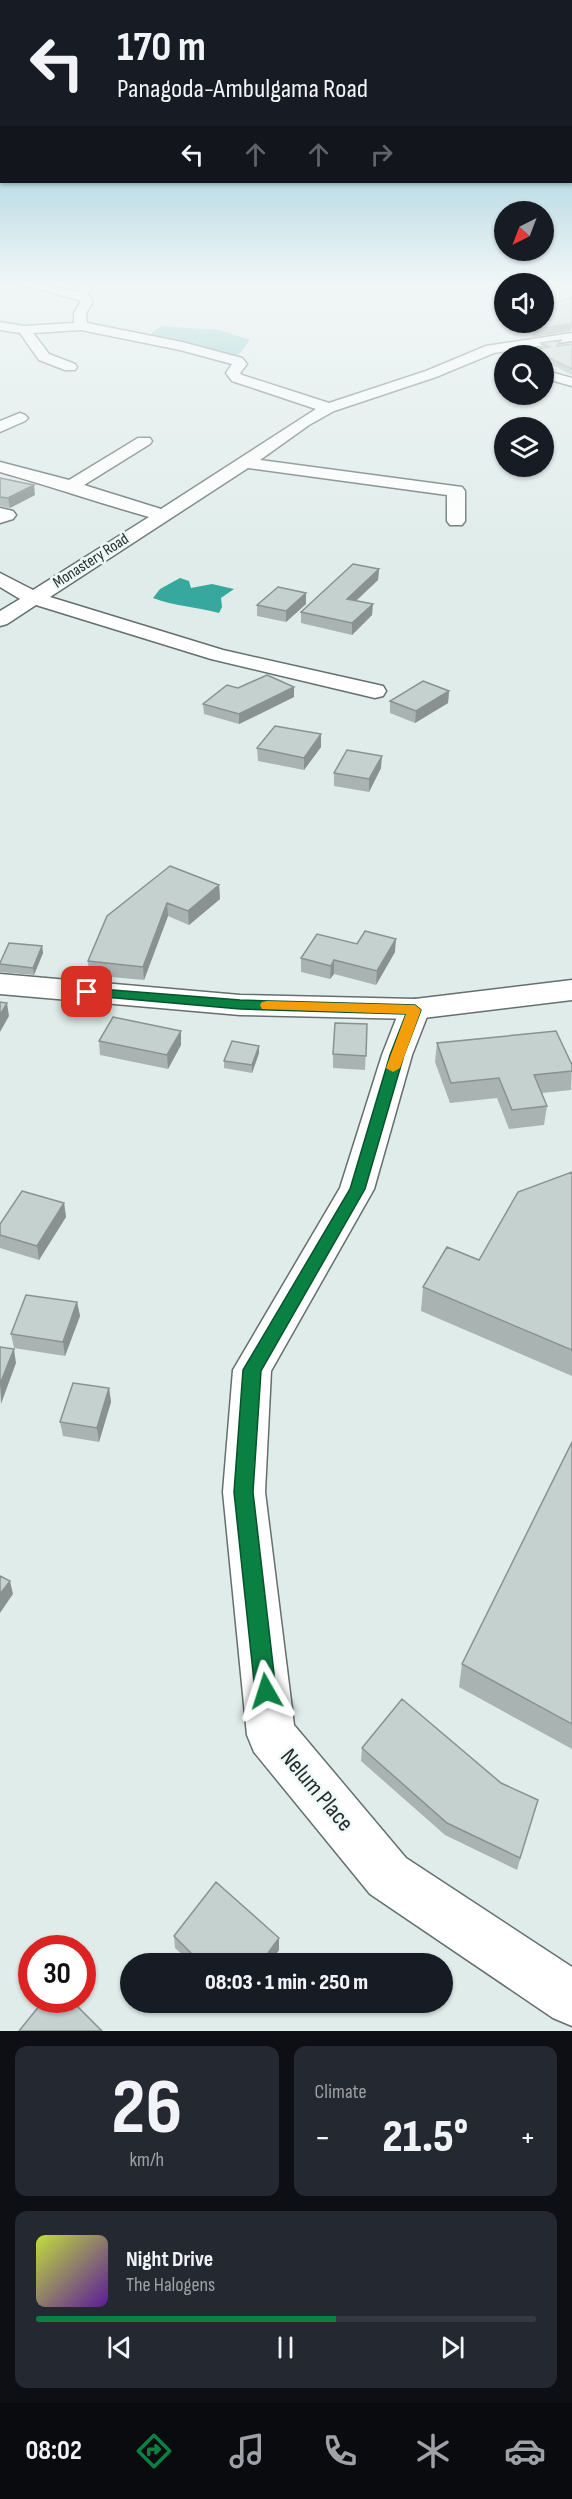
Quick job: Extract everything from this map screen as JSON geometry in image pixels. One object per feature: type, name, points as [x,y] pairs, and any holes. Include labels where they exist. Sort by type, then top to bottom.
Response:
[{"type":"main road","points":[[0,984],[240,1005],[415,1010],[572,990]]},
{"type":"street","points":[[236,377],[329,408]]},
{"type":"street","name":"Monastery Road","points":[[0,620],[245,463],[304,422],[329,408],[423,377]]},
{"type":"street","points":[[554,377],[572,382]]},
{"type":"street","points":[[0,428],[20,418]]},
{"type":"street","points":[[71,486],[144,441]]},
{"type":"street","points":[[245,463],[456,491],[456,521]]},
{"type":"street","points":[[0,467],[71,486],[98,497],[162,515]]},
{"type":"street","points":[[0,513],[7,515],[0,518]]},
{"type":"street","points":[[0,579],[33,598],[218,655],[375,691]]},
{"type":"street","name":"Nelum Place","points":[[415,1010],[397,1055],[357,1189],[252,1370],[243,1492],[270,1735],[388,1876],[572,1999]]},
{"type":"shaded area","points":[[180,578],[189,581],[191,588],[212,584],[234,589],[221,598],[222,607],[219,613],[153,598],[160,589]]},
{"type":"building","points":[[0,478],[34,485],[8,498],[0,497]]},
{"type":"building","points":[[353,564],[379,569],[347,599],[373,604],[352,623],[301,612]]},
{"type":"building","points":[[278,587],[306,593],[286,611],[257,605]]},
{"type":"building","points":[[267,675],[294,687],[239,714],[203,704],[227,685],[238,688]]},
{"type":"building","points":[[423,681],[449,691],[416,711],[390,701]]},
{"type":"building","points":[[275,726],[321,734],[304,758],[257,748]]},
{"type":"building","points":[[347,750],[382,756],[369,779],[334,773]]},
{"type":"building","points":[[170,866],[219,885],[188,911],[167,903],[143,967],[88,961],[107,916]]},
{"type":"building","points":[[365,931],[396,939],[377,971],[334,960],[331,966],[301,958],[317,934],[357,944]]},
{"type":"building","points":[[9,943],[42,946],[33,968],[0,964]]},
{"type":"building","points":[[0,1002],[7,1003],[0,1015]]},
{"type":"building","points":[[113,1017],[181,1031],[167,1055],[99,1041]]},
{"type":"building","points":[[335,1023],[367,1024],[366,1056],[333,1054]]},
{"type":"building","points":[[556,1031],[572,1065],[572,1071],[534,1075],[547,1106],[512,1110],[499,1078],[451,1083],[437,1043]]},
{"type":"building","points":[[232,1041],[259,1046],[252,1065],[224,1061]]},
{"type":"building","points":[[572,1172],[572,1350],[423,1287],[447,1247],[479,1260],[518,1192]]},
{"type":"building","points":[[22,1191],[64,1203],[37,1246],[0,1235],[0,1224]]},
{"type":"building","points":[[26,1295],[77,1302],[63,1342],[11,1334]]},
{"type":"building","points":[[0,1347],[14,1349],[0,1384]]},
{"type":"building","points":[[73,1383],[109,1388],[97,1428],[60,1422]]},
{"type":"building","points":[[572,1442],[572,1724],[462,1664]]},
{"type":"building","points":[[0,1576],[10,1581],[0,1594]]},
{"type":"building","points":[[402,1699],[501,1783],[538,1800],[520,1858],[447,1823],[362,1748]]},
{"type":"building","points":[[216,1882],[279,1938],[268,1953],[191,1953],[174,1936]]},
{"type":"building","points":[[34,2013],[84,2013],[102,2031],[19,2031]]},
{"type":"slow traffic","points":[[267,1005],[415,1010],[393,1068]]},
{"type":"route","points":[[87,992],[240,1005],[415,1010],[397,1055],[357,1189],[252,1370],[243,1492],[266,1691]]}]
